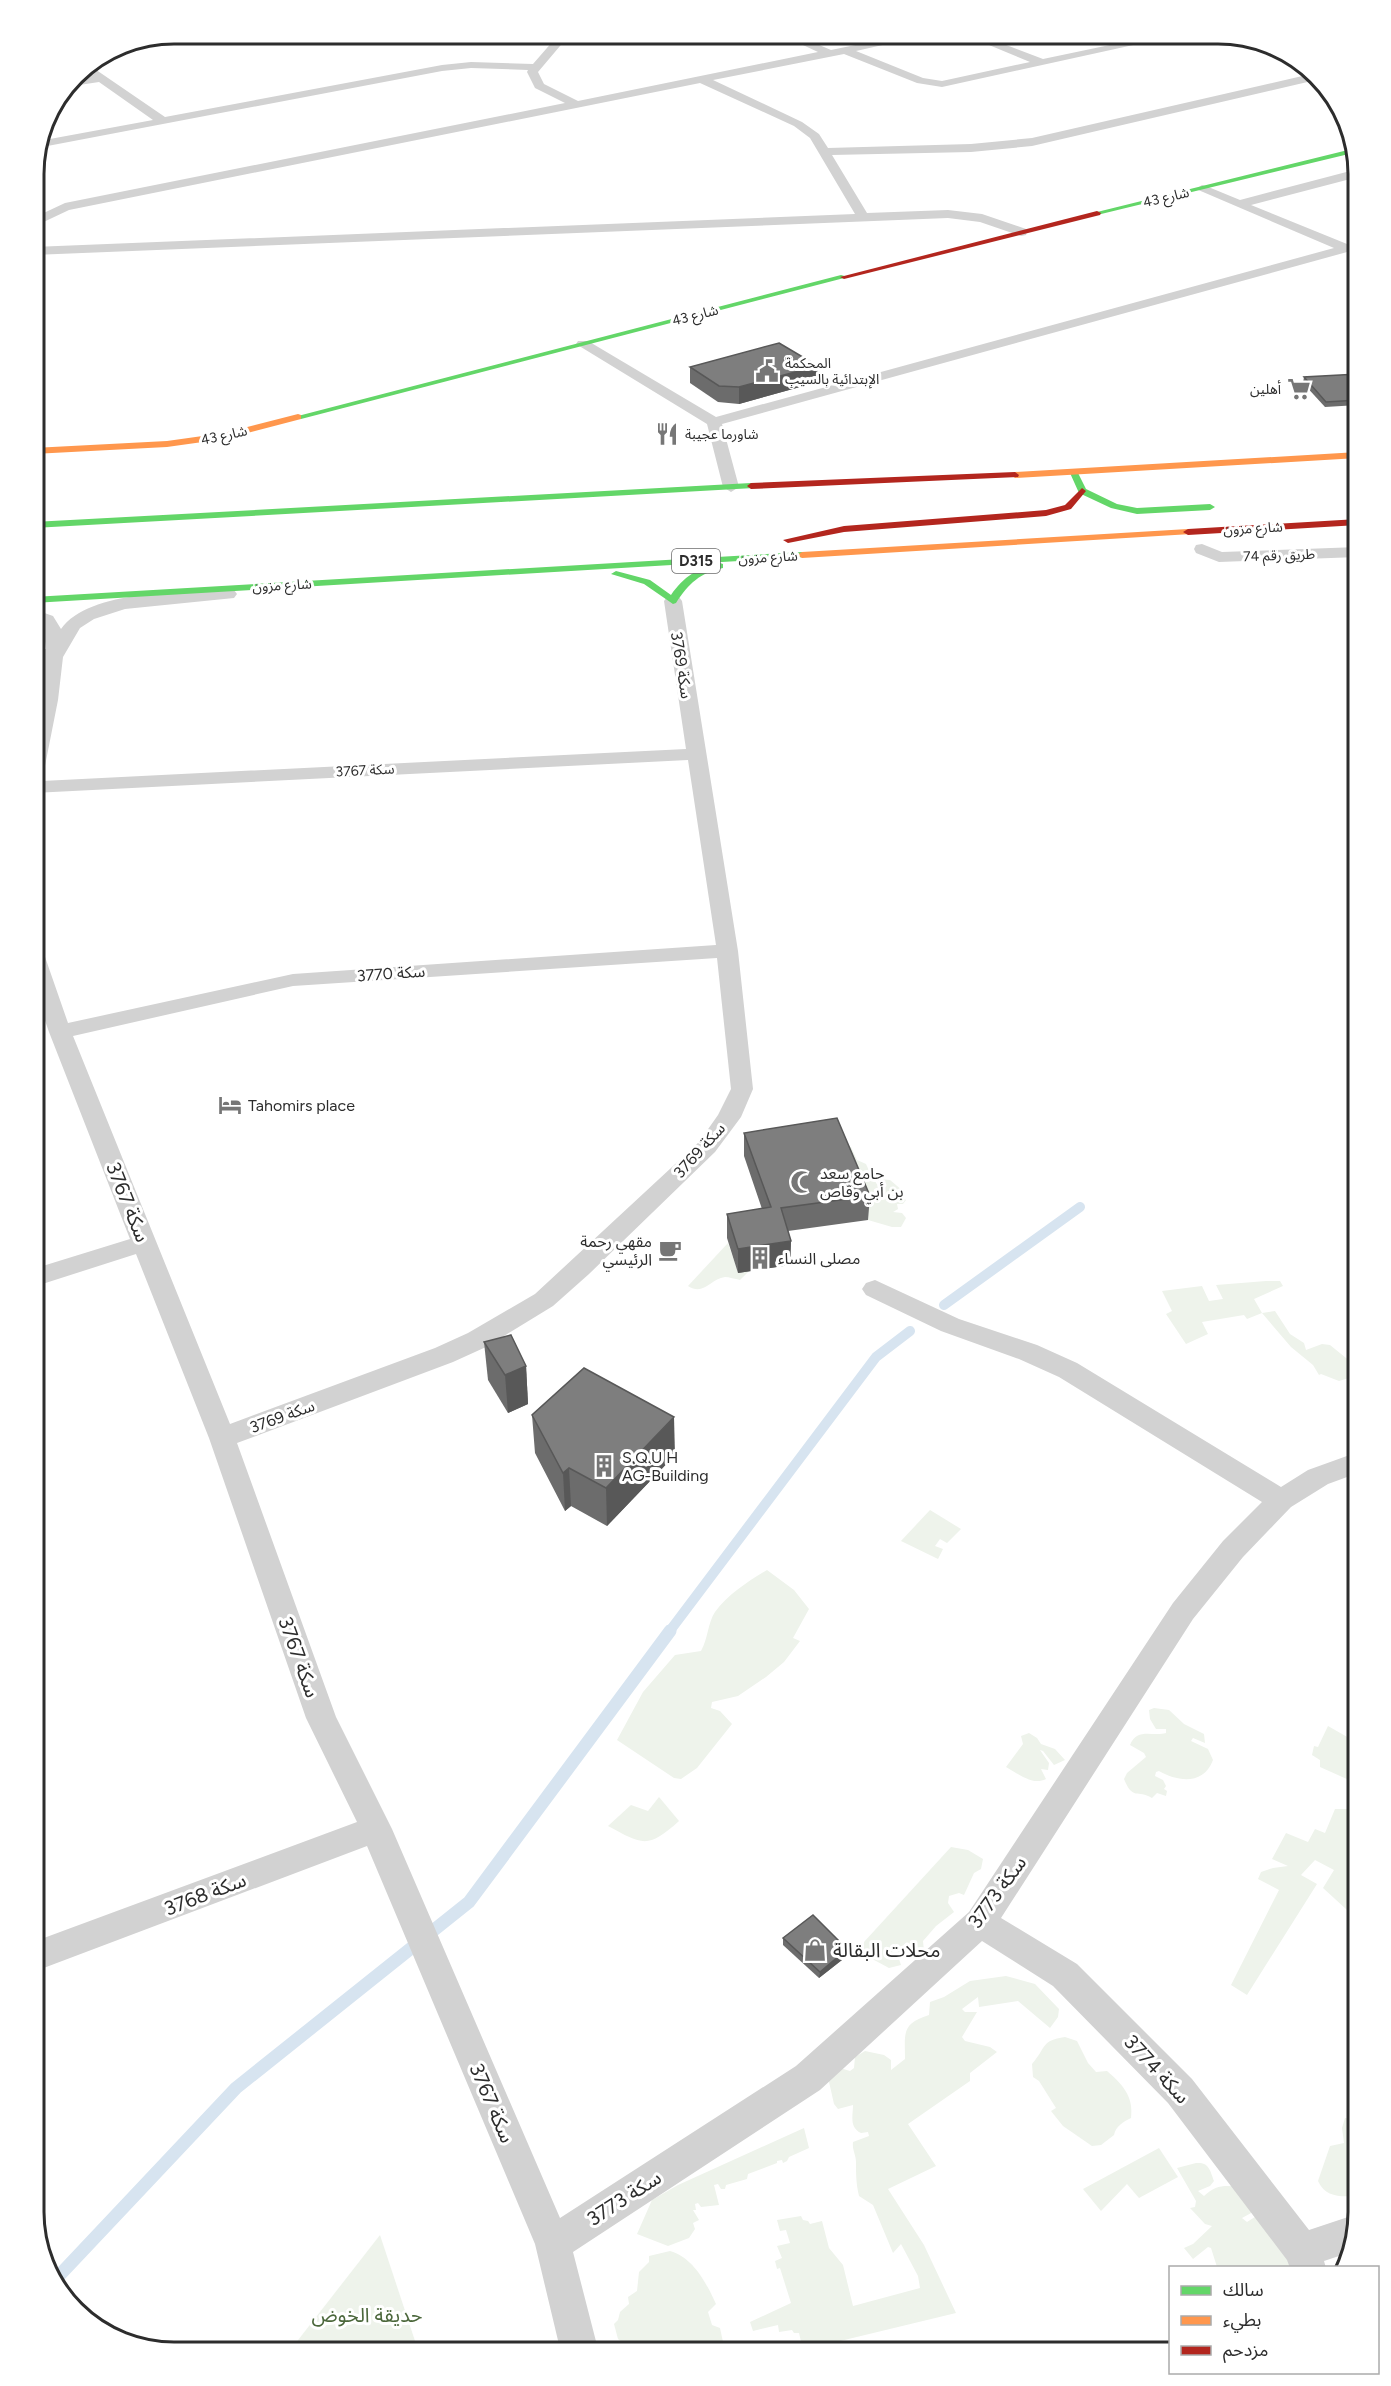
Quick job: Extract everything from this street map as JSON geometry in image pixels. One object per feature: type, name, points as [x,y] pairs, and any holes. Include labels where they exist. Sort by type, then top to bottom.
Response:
[{"type":"street","points":[[556,44],[532,72],[539,86],[576,104]]},
{"type":"street","points":[[808,44],[829,53]]},
{"type":"street","points":[[44,218],[65,207],[868,44]]},
{"type":"street","points":[[993,44],[1042,63]]},
{"type":"street","points":[[844,50],[931,84],[946,83],[1134,44]]},
{"type":"street","points":[[47,143],[442,68],[471,65],[535,67]]},
{"type":"street","points":[[93,72],[163,121]]},
{"type":"street","points":[[83,81],[102,78]]},
{"type":"street","points":[[701,79],[798,124],[814,136],[863,217]]},
{"type":"street","points":[[824,152],[970,148],[1032,142],[1306,79]]},
{"type":"street","name":"شارع 43","points":[[44,450],[202,440],[1021,232],[1346,153]]},
{"type":"street","points":[[1239,204],[1348,176]]},
{"type":"street","points":[[1202,189],[1348,245]]},
{"type":"street","points":[[44,251],[863,217],[969,216],[1021,232]]},
{"type":"street","points":[[714,422],[1348,248]]},
{"type":"street","points":[[583,344],[714,422],[730,487]]},
{"type":"street","points":[[44,524],[730,487],[1074,473],[1348,456]]},
{"type":"street","points":[[1074,473],[1082,491]]},
{"type":"street","name":"شارع مزون","points":[[1063,524],[782,541],[837,530],[1046,513],[1068,507],[1082,491],[1114,506],[1137,511],[1220,511],[1111,521]]},
{"type":"street","name":"شارع مزون","points":[[44,599],[1348,522]]},
{"type":"street","points":[[446,575],[613,574],[639,578],[654,584],[673,601],[681,585],[701,569],[941,548],[1157,540],[1178,541],[1202,549],[1204,545],[1220,537],[1300,530],[1333,523]]},
{"type":"street","name":"طريق رقم 74","points":[[1202,549],[1219,557],[1348,552]]},
{"type":"street","points":[[55,656],[73,625],[101,609],[126,604],[239,593],[294,584]]},
{"type":"street","name":"سكة 3769","points":[[222,1438],[444,1355],[477,1340],[544,1300],[707,1147],[729,1117],[742,1089],[727,951],[673,601]]},
{"type":"street","points":[[44,619],[52,626],[55,656],[44,718]]},
{"type":"street","points":[[44,654],[55,656]]},
{"type":"street","name":"سكة 3767","points":[[44,787],[697,754]]},
{"type":"street","name":"سكة 3770","points":[[60,1032],[293,980],[727,951]]},
{"type":"street","name":"سكة 3767","points":[[44,986],[60,1032],[222,1438],[321,1718],[376,1829],[553,2244],[577,2342]]},
{"type":"street","points":[[44,1275],[145,1243]]},
{"type":"street","points":[[875,1289],[951,1325],[1049,1360],[1281,1500]]},
{"type":"street","name":"سكة 3773","points":[[553,2244],[808,2078],[980,1922],[1183,1611],[1233,1549],[1281,1500],[1318,1477],[1348,1466]]},
{"type":"street","name":"سكة 3768","points":[[44,1953],[376,1829]]},
{"type":"street","name":"سكة 3774","points":[[980,1922],[1065,1975],[1180,2091],[1305,2259],[1344,2238]]},
{"type":"green space","points":[[836,1142],[851,1147],[857,1160],[866,1164],[871,1175],[867,1178],[890,1180],[903,1191],[901,1197],[906,1200],[903,1204],[897,1204],[898,1209],[893,1212],[902,1213],[906,1218],[901,1227],[892,1227],[868,1220]]},
{"type":"green space","points":[[728,1243],[738,1272],[749,1271],[740,1280],[725,1277],[703,1288],[694,1289],[688,1286]]},
{"type":"green space","points":[[1280,1281],[1283,1286],[1254,1299],[1262,1313],[1247,1319],[1244,1315],[1202,1322],[1208,1334],[1186,1344],[1166,1314],[1172,1311],[1162,1291],[1202,1286],[1209,1301],[1223,1299],[1216,1285]]},
{"type":"green space","points":[[1275,1311],[1290,1334],[1304,1343],[1306,1350],[1322,1344],[1330,1345],[1348,1360],[1348,1378],[1339,1381],[1319,1375],[1313,1365],[1291,1347],[1262,1313]]},
{"type":"green space","points":[[930,1510],[961,1529],[947,1543],[940,1539],[935,1546],[943,1549],[938,1559],[901,1541]]},
{"type":"green space","points":[[767,1570],[794,1590],[809,1609],[793,1638],[800,1641],[784,1662],[766,1677],[738,1696],[712,1702],[711,1708],[720,1711],[732,1724],[697,1768],[681,1779],[674,1778],[617,1740],[643,1692],[675,1655],[701,1651],[713,1616],[720,1605],[739,1588]]},
{"type":"green space","points":[[1154,1708],[1169,1710],[1184,1724],[1204,1734],[1205,1743],[1193,1738],[1191,1741],[1208,1749],[1213,1760],[1203,1774],[1190,1779],[1156,1772],[1155,1776],[1163,1780],[1166,1786],[1164,1789],[1167,1791],[1166,1796],[1157,1793],[1152,1798],[1130,1790],[1124,1779],[1127,1773],[1146,1757],[1144,1753],[1130,1745],[1133,1739],[1141,1734],[1166,1733],[1166,1729],[1156,1729],[1150,1719],[1149,1710]]},
{"type":"green space","points":[[1328,1726],[1348,1737],[1348,1780],[1320,1767],[1320,1760],[1312,1755],[1314,1746],[1318,1747]]},
{"type":"green space","points":[[1029,1733],[1041,1744],[1055,1749],[1065,1760],[1054,1765],[1040,1750],[1049,1763],[1048,1770],[1041,1769],[1046,1779],[1041,1781],[1026,1778],[1006,1767],[1023,1744],[1021,1736]]},
{"type":"green space","points":[[659,1797],[679,1821],[660,1836],[652,1840],[638,1840],[608,1826],[631,1805],[648,1811]]},
{"type":"green space","points":[[1335,1809],[1348,1809],[1348,1911],[1323,1888],[1334,1870],[1315,1860],[1301,1875],[1317,1884],[1247,1995],[1231,1985],[1279,1890],[1258,1879],[1261,1872],[1288,1866],[1272,1859],[1286,1833],[1308,1842],[1315,1829],[1325,1833]]},
{"type":"green space","points":[[951,1847],[968,1850],[983,1859],[981,1869],[974,1873],[964,1895],[959,1893],[949,1896],[948,1903],[954,1912],[936,1926],[923,1941],[924,1951],[917,1952],[909,1946],[902,1946],[898,1956],[901,1965],[889,1968],[863,1954],[864,1942]]},
{"type":"green space","points":[[1006,1976],[1035,1984],[1059,2009],[1058,2017],[1050,2028],[1018,2001],[979,2007],[978,1997],[962,2009],[965,2012],[977,2012],[962,2037],[965,2041],[990,2047],[997,2052],[970,2073],[970,2081],[908,2124],[936,2166],[888,2189],[924,2245],[956,2313],[836,2342],[801,2342],[799,2333],[794,2333],[792,2330],[779,2332],[778,2325],[753,2331],[750,2322],[791,2303],[780,2268],[777,2269],[775,2261],[782,2258],[777,2246],[790,2243],[786,2230],[780,2231],[777,2220],[801,2216],[810,2224],[822,2221],[829,2248],[843,2265],[853,2306],[920,2288],[918,2276],[901,2244],[893,2253],[873,2205],[859,2196],[853,2142],[869,2136],[868,2132],[861,2133],[855,2128],[852,2121],[853,2105],[838,2109],[834,2104],[827,2073],[840,2068],[850,2071],[854,2068],[855,2057],[865,2051],[884,2055],[891,2060],[891,2070],[905,2059],[906,2031],[913,2022],[929,2015],[930,2002],[944,1997],[970,1981]]},
{"type":"green space","points":[[1065,2037],[1077,2041],[1088,2063],[1096,2072],[1107,2071],[1122,2086],[1131,2103],[1131,2118],[1120,2125],[1114,2135],[1101,2145],[1092,2146],[1063,2126],[1051,2111],[1056,2108],[1039,2081],[1033,2077],[1032,2064],[1045,2046],[1051,2041]]},
{"type":"green space","points":[[1345,2118],[1348,2118],[1348,2196],[1329,2193],[1318,2181],[1330,2146],[1344,2143],[1342,2128]]},
{"type":"green space","points":[[804,2128],[809,2148],[789,2157],[783,2163],[782,2160],[777,2161],[777,2163],[748,2174],[747,2179],[726,2185],[725,2189],[721,2189],[718,2184],[714,2185],[719,2205],[701,2207],[698,2203],[695,2204],[696,2210],[693,2210],[699,2220],[693,2223],[695,2229],[689,2238],[668,2246],[637,2234],[652,2200],[678,2185]]},
{"type":"green space","points":[[1159,2148],[1178,2177],[1139,2198],[1127,2184],[1101,2211],[1083,2189]]},
{"type":"green space","points":[[1196,2163],[1206,2165],[1214,2181],[1210,2186],[1198,2191],[1204,2196],[1219,2187],[1248,2188],[1253,2212],[1242,2218],[1247,2222],[1258,2215],[1299,2266],[1217,2266],[1211,2248],[1208,2247],[1193,2259],[1184,2248],[1193,2244],[1212,2226],[1205,2224],[1190,2208],[1195,2207],[1196,2201],[1177,2168]]},
{"type":"green space","name":"حديقة الخوض","points":[[380,2235],[415,2342],[297,2342]]},
{"type":"green space","points":[[670,2251],[686,2259],[692,2265],[704,2280],[716,2304],[708,2312],[712,2325],[720,2328],[723,2342],[622,2342],[618,2339],[614,2324],[620,2312],[629,2304],[628,2297],[637,2291],[639,2272],[649,2262],[649,2256]]},
{"type":"building","points":[[779,343],[818,366],[739,387],[719,386],[690,367]]},
{"type":"building","points":[[1348,375],[1348,401],[1326,402],[1304,377]]},
{"type":"building","points":[[837,1118],[870,1196],[781,1208],[791,1241],[738,1249],[727,1214],[771,1207],[744,1133]]},
{"type":"building","points":[[511,1335],[526,1366],[505,1375],[484,1342]]},
{"type":"building","points":[[584,1368],[674,1417],[606,1488],[569,1468],[563,1473],[532,1415]]},
{"type":"building","name":"محلات البقالة","points":[[813,1915],[847,1949],[820,1972],[783,1938]]},
{"type":"waterway","points":[[944,1305],[1080,1207]]},
{"type":"waterway","points":[[669,1632],[876,1357],[910,1331]]},
{"type":"waterway","points":[[60,2275],[236,2088],[469,1902],[670,1631]]},
{"type":"traffic: fast","points":[[1097,213],[1346,153]]},
{"type":"traffic: fast","points":[[298,417],[844,277]]},
{"type":"traffic: fast","points":[[1074,473],[1082,491],[1114,506],[1137,511],[1210,507]]},
{"type":"traffic: fast","points":[[44,524],[751,486]]},
{"type":"traffic: fast","points":[[44,599],[802,555]]},
{"type":"traffic: fast","points":[[616,574],[647,582],[673,601],[686,582],[697,573],[720,566]]},
{"type":"traffic: slow","points":[[44,450],[167,444],[224,436],[298,417]]},
{"type":"traffic: slow","points":[[1015,475],[1348,456]]},
{"type":"traffic: slow","points":[[802,555],[1188,532]]},
{"type":"traffic: jam","points":[[844,277],[1097,213]]},
{"type":"traffic: jam","points":[[751,486],[1015,475]]},
{"type":"traffic: jam","points":[[788,540],[844,529],[1046,513],[1068,507],[1082,491]]},
{"type":"traffic: jam","points":[[1188,532],[1348,523]]},
{"type":"place","name":"المحكمة الإبتدائية بالسيب","points":[[767,371]]},
{"type":"place","name":"أهلين","points":[[1299,389]]},
{"type":"place","name":"شاورما عجيبة","points":[[667,434]]},
{"type":"place","name":"Tahomirs place","points":[[230,1105]]},
{"type":"place","name":"جامع سعد بن أبي وقاص","points":[[802,1182]]},
{"type":"place","name":"مقهي رحمة الرئيسي","points":[[670,1250]]},
{"type":"place","name":"مصلى النساء","points":[[760,1258]]},
{"type":"place","name":"S.Q.U H AG-Building","points":[[604,1466]]},
{"type":"place","name":"محلات البقالة","points":[[815,1950]]}]
